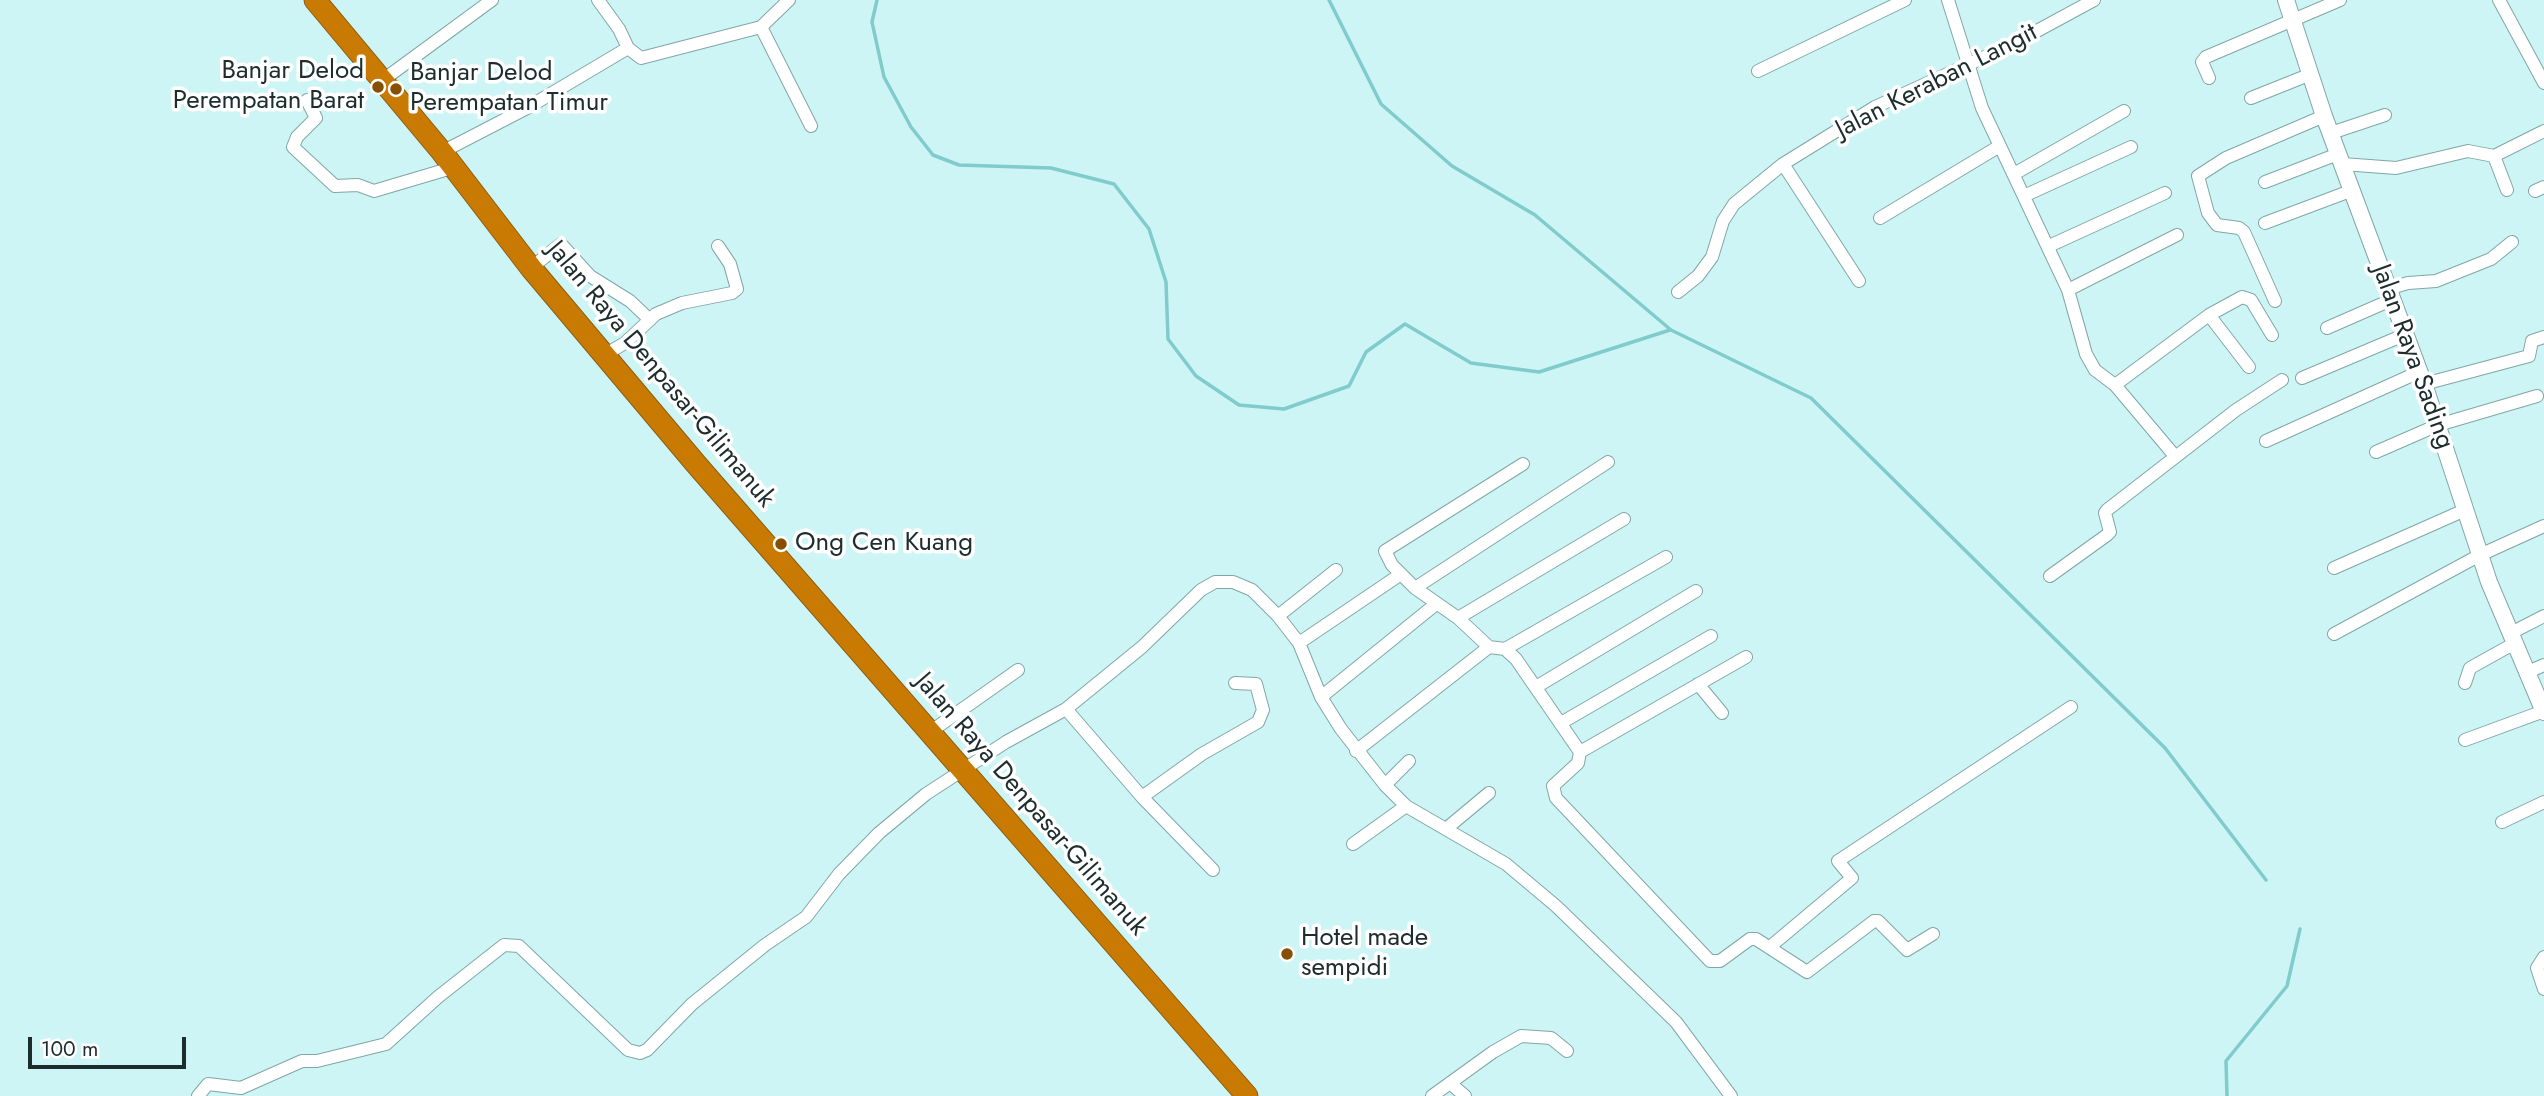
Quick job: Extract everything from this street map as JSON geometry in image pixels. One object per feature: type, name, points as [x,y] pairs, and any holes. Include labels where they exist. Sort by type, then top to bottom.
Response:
[{"type":"highway","name":"Jalan Raya Denpasar-Gilimanuk","points":[[323,3],[449,160],[531,268],[696,464],[1248,1096]]},
{"type":"street","points":[[383,80],[492,0]]},
{"type":"street","points":[[604,2],[628,48],[641,58],[761,27],[789,0]]},
{"type":"street","points":[[1758,71],[1905,0]]},
{"type":"street","points":[[1948,0],[1998,147],[2026,195],[2068,290],[2086,354],[2095,370],[2115,385],[2174,456]]},
{"type":"street","name":"Jalan Keraban Langit","points":[[1678,292],[1698,276],[1712,257],[1723,221],[1734,204],[1783,164],[1875,107],[1967,62],[2011,45],[2094,0]]},
{"type":"street","name":"Jalan Raya Sading","points":[[2286,0],[2324,116],[2438,425],[2480,555],[2544,712]]},
{"type":"street","points":[[2208,78],[2202,62],[2206,57],[2340,0]]},
{"type":"street","points":[[2499,0],[2544,83]]},
{"type":"street","points":[[761,27],[811,126]]},
{"type":"street","points":[[307,100],[316,118],[297,137],[293,147],[335,186],[358,185],[374,191],[449,160],[527,108],[628,48]]},
{"type":"street","points":[[2251,98],[2311,74]]},
{"type":"street","points":[[2014,174],[2124,111]]},
{"type":"street","points":[[2331,133],[2385,115]]},
{"type":"street","points":[[2275,301],[2244,232],[2239,228],[2217,225],[2208,213],[2198,176],[2226,158],[2324,116]]},
{"type":"street","points":[[2265,182],[2341,159],[2396,168],[2468,151],[2494,156],[2544,131]]},
{"type":"street","points":[[1880,218],[1998,147]]},
{"type":"street","points":[[2026,195],[2131,147]]},
{"type":"street","points":[[2494,156],[2507,190]]},
{"type":"street","points":[[1783,164],[1859,281]]},
{"type":"street","points":[[2265,223],[2353,190]]},
{"type":"street","points":[[2049,246],[2165,193]]},
{"type":"street","points":[[2068,290],[2177,235]]},
{"type":"street","points":[[2327,328],[2408,284],[2436,281],[2491,259],[2512,242]]},
{"type":"street","points":[[531,268],[561,244],[590,276],[630,301],[650,320]]},
{"type":"street","points":[[606,354],[650,320],[682,303],[732,293],[737,289],[730,264],[718,246]]},
{"type":"street","points":[[2115,385],[2209,315],[2246,296],[2272,335]]},
{"type":"street","points":[[2209,315],[2249,368]]},
{"type":"street","points":[[2302,378],[2404,335]]},
{"type":"street","points":[[2266,441],[2421,378],[2529,356],[2532,341],[2544,337]]},
{"type":"street","points":[[2050,576],[2110,532],[2105,513],[2174,456],[2282,380]]},
{"type":"street","points":[[2376,452],[2438,425],[2537,396]]},
{"type":"street","points":[[1415,588],[1608,462]]},
{"type":"street","points":[[1523,464],[1389,547],[1386,556],[1415,588],[1458,618],[1489,647],[1505,649],[1666,557]]},
{"type":"street","points":[[2334,568],[2465,510]]},
{"type":"street","points":[[1458,618],[1624,519]]},
{"type":"street","points":[[2334,634],[2480,555],[2544,526]]},
{"type":"street","points":[[1279,616],[1336,569]]},
{"type":"street","points":[[1299,643],[1401,574]]},
{"type":"street","points":[[198,1096],[208,1084],[241,1088],[302,1061],[317,1061],[386,1044],[438,997],[504,945],[519,946],[628,1050],[640,1053],[692,1004],[765,945],[806,917],[839,874],[879,833],[926,794],[1066,709],[1142,647],[1201,590],[1215,582],[1244,584],[1279,616],[1299,643],[1321,697],[1356,751],[1406,806],[1506,864],[1556,905],[1676,1022],[1731,1096]]},
{"type":"street","points":[[1536,687],[1696,591]]},
{"type":"street","points":[[1321,697],[1436,604]]},
{"type":"street","points":[[2466,683],[2470,668],[2544,616]]},
{"type":"street","points":[[1561,723],[1711,636]]},
{"type":"street","points":[[1356,751],[1489,647]]},
{"type":"street","points":[[1505,649],[1561,723],[1579,758]]},
{"type":"street","points":[[1746,657],[1579,758],[1553,786],[1556,798],[1710,961],[1720,961],[1750,939],[1756,939],[1771,946],[1807,972],[1874,922],[1878,921],[1907,950],[1933,933]]},
{"type":"street","points":[[2528,671],[2544,665]]},
{"type":"street","points":[[930,732],[1018,670]]},
{"type":"street","points":[[1142,797],[1202,754],[1258,722],[1263,710],[1256,684],[1236,682]]},
{"type":"street","points":[[1698,684],[1722,713]]},
{"type":"street","points":[[1771,946],[1852,878],[1838,861],[2071,707]]},
{"type":"street","points":[[1066,709],[1142,797],[1213,870]]},
{"type":"street","points":[[2465,740],[2544,712]]},
{"type":"street","points":[[1385,785],[1409,761]]},
{"type":"street","points":[[1447,828],[1489,793]]},
{"type":"street","points":[[2501,822],[2544,802]]},
{"type":"street","points":[[1353,844],[1406,806]]},
{"type":"street","points":[[2544,957],[2537,968],[2544,989]]},
{"type":"street","points":[[1432,1096],[1493,1052],[1521,1037],[1551,1038],[1567,1051]]},
{"type":"street","points":[[1450,1083],[1465,1096]]},
{"type":"waterway","points":[[877,0],[872,22],[884,77],[911,127],[933,155],[959,165],[1051,168],[1114,184],[1149,229],[1166,282],[1168,339],[1196,376],[1239,405],[1284,409],[1349,386],[1366,352],[1405,324],[1471,363],[1539,372],[1670,330]]},
{"type":"waterway","points":[[1329,0],[1381,104],[1452,166],[1535,215],[1671,330],[1811,398],[2165,748],[2266,880]]},
{"type":"waterway","points":[[2227,1096],[2226,1061],[2287,986],[2300,929]]},
{"type":"place","name":"Banjar Delod Perempatan Barat","points":[[378,87]]},
{"type":"place","name":"Banjar Delod Perempatan Timur","points":[[396,89]]},
{"type":"place","name":"Ong Cen Kuang","points":[[781,544]]},
{"type":"place","name":"Hotel made sempidi","points":[[1287,954]]}]
